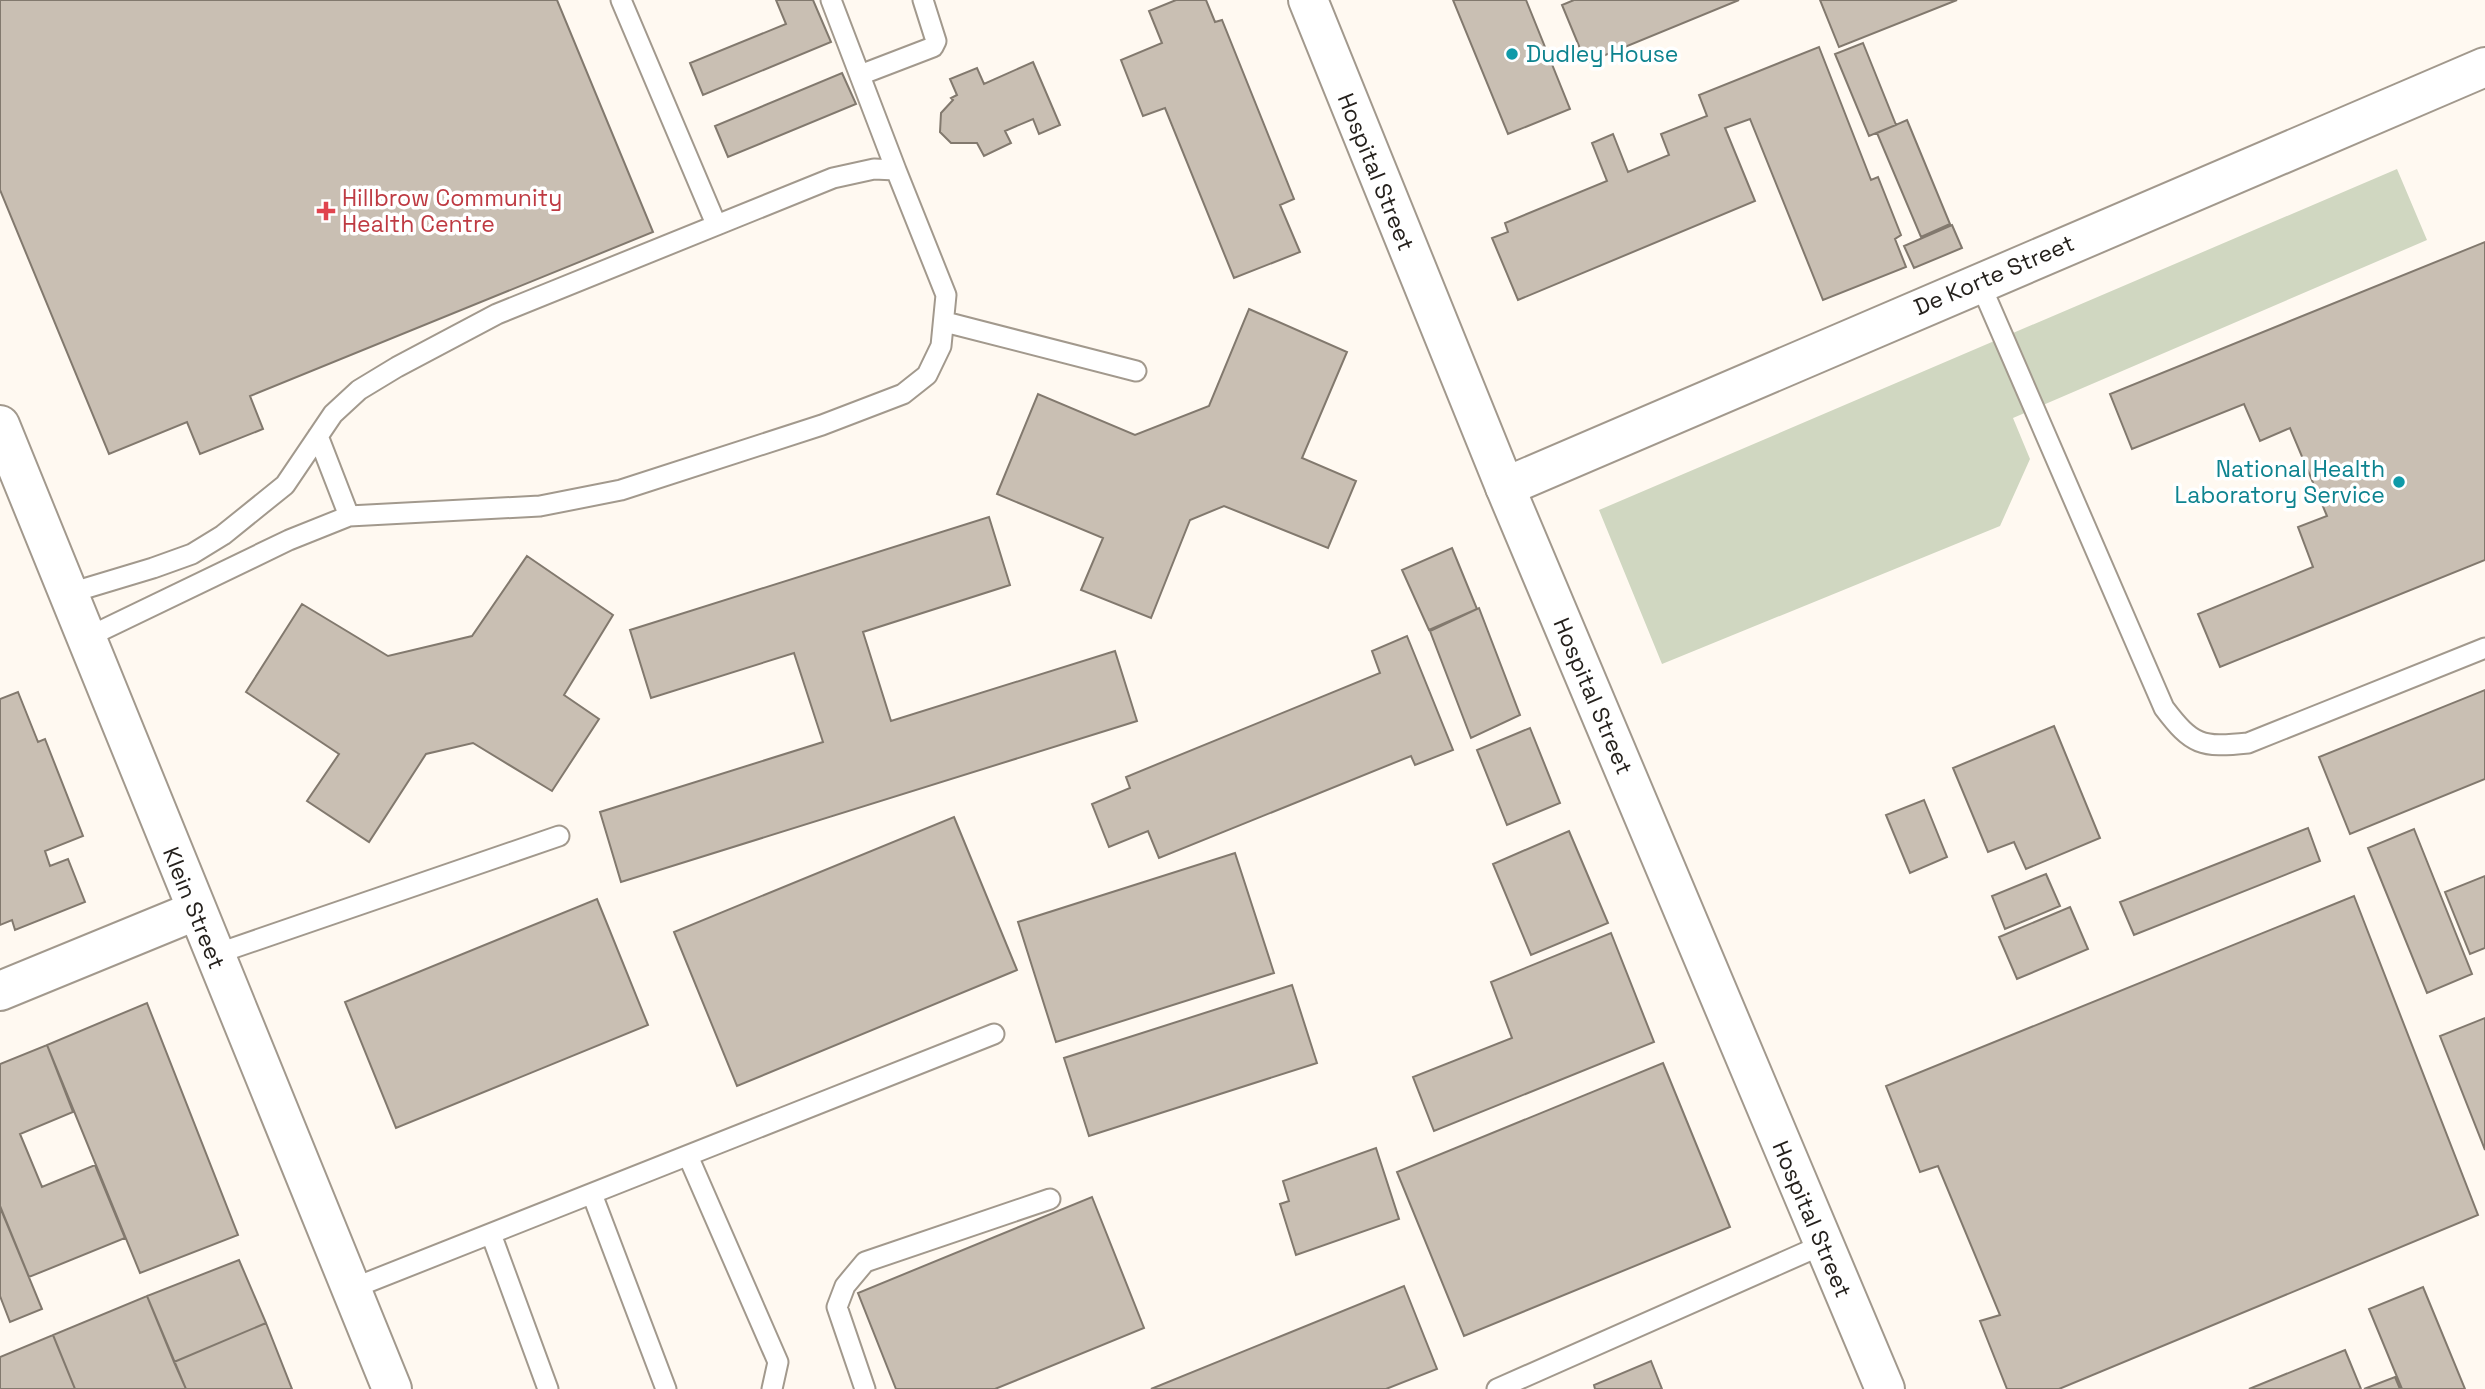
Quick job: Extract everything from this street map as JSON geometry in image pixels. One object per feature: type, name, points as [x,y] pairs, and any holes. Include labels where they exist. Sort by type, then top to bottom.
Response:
[{"type":"street","name":"Hospital Street","points":[[1308,0],[1505,487],[1822,1245],[1885,1389]]},
{"type":"street","name":"De Korte Street","points":[[1505,487],[1979,281],[2485,67]]},
{"type":"street","name":"Klein Street","points":[[0,425],[88,636],[195,911],[392,1389]]},
{"type":"street","points":[[0,991],[195,911]]},
{"type":"lane","points":[[621,0],[716,224]]},
{"type":"lane","points":[[88,636],[289,540],[349,516],[541,506],[621,490],[822,425],[903,394],[927,375],[941,346],[946,295],[831,0]]},
{"type":"lane","points":[[860,75],[933,47],[936,41],[922,0]]},
{"type":"lane","points":[[70,593],[192,554],[223,535],[285,485],[333,414],[359,390],[475,326],[716,224],[833,178],[874,169],[896,170]]},
{"type":"lane","points":[[1979,281],[2164,708],[2184,734],[2215,746],[2248,743],[2485,649]]},
{"type":"lane","points":[[944,322],[1136,371]]},
{"type":"lane","points":[[318,436],[349,516]]},
{"type":"lane","points":[[213,955],[559,836]]},
{"type":"lane","points":[[351,1289],[994,1034]]},
{"type":"lane","points":[[688,1156],[778,1362],[772,1389]]},
{"type":"lane","points":[[592,1194],[666,1389]]},
{"type":"lane","points":[[865,1389],[837,1307],[845,1286],[865,1262],[1050,1199]]},
{"type":"lane","points":[[491,1234],[548,1389]]},
{"type":"lane","points":[[1497,1389],[1822,1245]]},
{"type":"green space","points":[[2397,169],[2427,240],[2013,418],[2030,459],[2000,526],[1662,664],[1599,510]]},
{"type":"building","name":"Hillbrow Community Health Centre","points":[[0,0],[557,0],[653,232],[250,396],[263,429],[200,454],[187,422],[109,454],[0,190]]},
{"type":"building","points":[[776,0],[813,0],[831,42],[703,95],[690,63],[786,24]]},
{"type":"building","points":[[1176,0],[1206,0],[1215,22],[1222,20],[1294,199],[1280,205],[1300,252],[1234,278],[1165,108],[1143,116],[1121,60],[1162,43],[1149,11]]},
{"type":"building","name":"Dudley House","points":[[1453,0],[1526,0],[1570,109],[1508,134]]},
{"type":"building","points":[[1574,0],[1739,0],[1586,63],[1562,5]]},
{"type":"building","points":[[1820,0],[1957,0],[1839,47]]},
{"type":"building","points":[[1863,43],[1896,125],[1869,136],[1835,54]]},
{"type":"building","points":[[1819,47],[1871,180],[1878,177],[1901,235],[1895,239],[1906,267],[1823,300],[1750,119],[1725,128],[1755,201],[1518,300],[1492,238],[1508,232],[1505,223],[1607,181],[1592,143],[1613,134],[1628,172],[1669,155],[1661,134],[1707,116],[1699,95]]},
{"type":"building","points":[[1033,62],[1060,125],[1039,134],[1033,119],[1005,131],[1011,143],[984,156],[977,143],[951,143],[940,132],[941,113],[953,100],[951,98],[957,95],[950,79],[977,68],[984,84]]},
{"type":"building","points":[[842,73],[856,104],[728,157],[715,126]]},
{"type":"building","points":[[1907,120],[1950,224],[1921,237],[1877,133]]},
{"type":"building","points":[[1952,225],[1962,248],[1914,268],[1904,246]]},
{"type":"building","name":"National Health Laboratory Service","points":[[2485,242],[2485,560],[2220,667],[2198,614],[2313,567],[2298,527],[2327,516],[2290,428],[2260,441],[2244,404],[2132,449],[2110,394]]},
{"type":"building","points":[[1249,309],[1347,352],[1302,458],[1356,481],[1328,548],[1224,506],[1190,520],[1151,618],[1081,590],[1103,538],[997,494],[1038,394],[1135,435],[1209,406]]},
{"type":"building","points":[[989,517],[1010,585],[863,632],[891,721],[1115,651],[1137,721],[621,882],[600,812],[823,742],[794,653],[651,698],[630,630]]},
{"type":"building","points":[[1452,548],[1477,609],[1429,630],[1402,570]]},
{"type":"building","points":[[527,556],[613,615],[564,695],[599,719],[552,791],[473,743],[426,754],[369,842],[307,801],[339,754],[246,692],[302,604],[388,656],[472,636]]},
{"type":"building","points":[[1479,608],[1520,715],[1471,738],[1430,631]]},
{"type":"building","points":[[1407,636],[1453,750],[1415,765],[1411,756],[1159,858],[1148,831],[1109,847],[1092,804],[1130,788],[1126,777],[1380,673],[1372,651]]},
{"type":"building","points":[[2485,690],[2485,779],[2350,834],[2319,757]]},
{"type":"building","points":[[18,692],[38,742],[45,739],[83,836],[45,851],[50,866],[68,859],[85,902],[15,930],[12,920],[0,925],[0,699]]},
{"type":"building","points":[[2054,726],[2100,838],[2026,869],[2014,842],[1988,852],[1953,768]]},
{"type":"building","points":[[1530,728],[1560,803],[1507,825],[1477,750]]},
{"type":"building","points":[[1924,800],[1947,857],[1910,873],[1886,815]]},
{"type":"building","points":[[954,817],[1017,970],[737,1086],[674,932]]},
{"type":"building","points":[[2308,828],[2320,861],[2134,935],[2120,902]]},
{"type":"building","points":[[2414,829],[2472,974],[2427,993],[2368,848]]},
{"type":"building","points":[[1569,831],[1608,923],[1531,955],[1493,864]]},
{"type":"building","points":[[1235,853],[1274,973],[1056,1042],[1018,922]]},
{"type":"building","points":[[2046,874],[2060,906],[2005,929],[1992,896]]},
{"type":"building","points":[[2485,876],[2485,948],[2470,954],[2445,892]]},
{"type":"building","points":[[2354,896],[2478,1215],[2059,1389],[2007,1389],[1980,1321],[2000,1315],[1938,1166],[1920,1172],[1886,1086]]},
{"type":"building","points":[[597,899],[648,1025],[396,1128],[345,1002]]},
{"type":"building","points":[[2070,907],[2088,949],[2017,979],[1999,937]]},
{"type":"building","points":[[1611,933],[1654,1042],[1434,1131],[1413,1077],[1512,1038],[1491,982]]},
{"type":"building","points":[[1292,985],[1317,1063],[1089,1136],[1064,1058]]},
{"type":"building","points":[[147,1003],[238,1235],[140,1273],[47,1045]]},
{"type":"building","points":[[2485,1018],[2485,1150],[2440,1036]]},
{"type":"building","points":[[47,1045],[73,1112],[20,1134],[42,1187],[95,1165],[125,1238],[29,1277],[0,1206],[0,1064]]},
{"type":"building","points":[[1663,1063],[1730,1227],[1464,1336],[1397,1172]]},
{"type":"building","points":[[1376,1148],[1399,1219],[1296,1255],[1280,1204],[1289,1201],[1283,1181]]},
{"type":"building","points":[[1092,1197],[1144,1328],[995,1389],[896,1389],[858,1293]]},
{"type":"building","points":[[0,1207],[42,1309],[10,1322],[0,1296]]},
{"type":"building","points":[[239,1260],[266,1323],[174,1362],[147,1296]]},
{"type":"building","points":[[1404,1286],[1437,1369],[1386,1389],[1151,1389]]},
{"type":"building","points":[[2423,1287],[2465,1389],[2402,1389],[2369,1309]]},
{"type":"building","points":[[147,1296],[186,1389],[75,1389],[53,1335]]},
{"type":"building","points":[[266,1323],[292,1389],[186,1389],[174,1362]]},
{"type":"building","points":[[53,1335],[75,1389],[0,1389],[0,1357]]},
{"type":"building","points":[[2345,1350],[2361,1389],[2249,1389]]},
{"type":"building","points":[[1651,1361],[1662,1389],[1595,1389],[1594,1385]]},
{"type":"building","points":[[2395,1377],[2400,1389],[2364,1389]]},
{"type":"place","name":"Dudley House","points":[[1512,54]]},
{"type":"place","name":"Hillbrow Community Health Centre","points":[[326,211]]},
{"type":"place","name":"National Health Laboratory Service","points":[[2399,482]]}]
